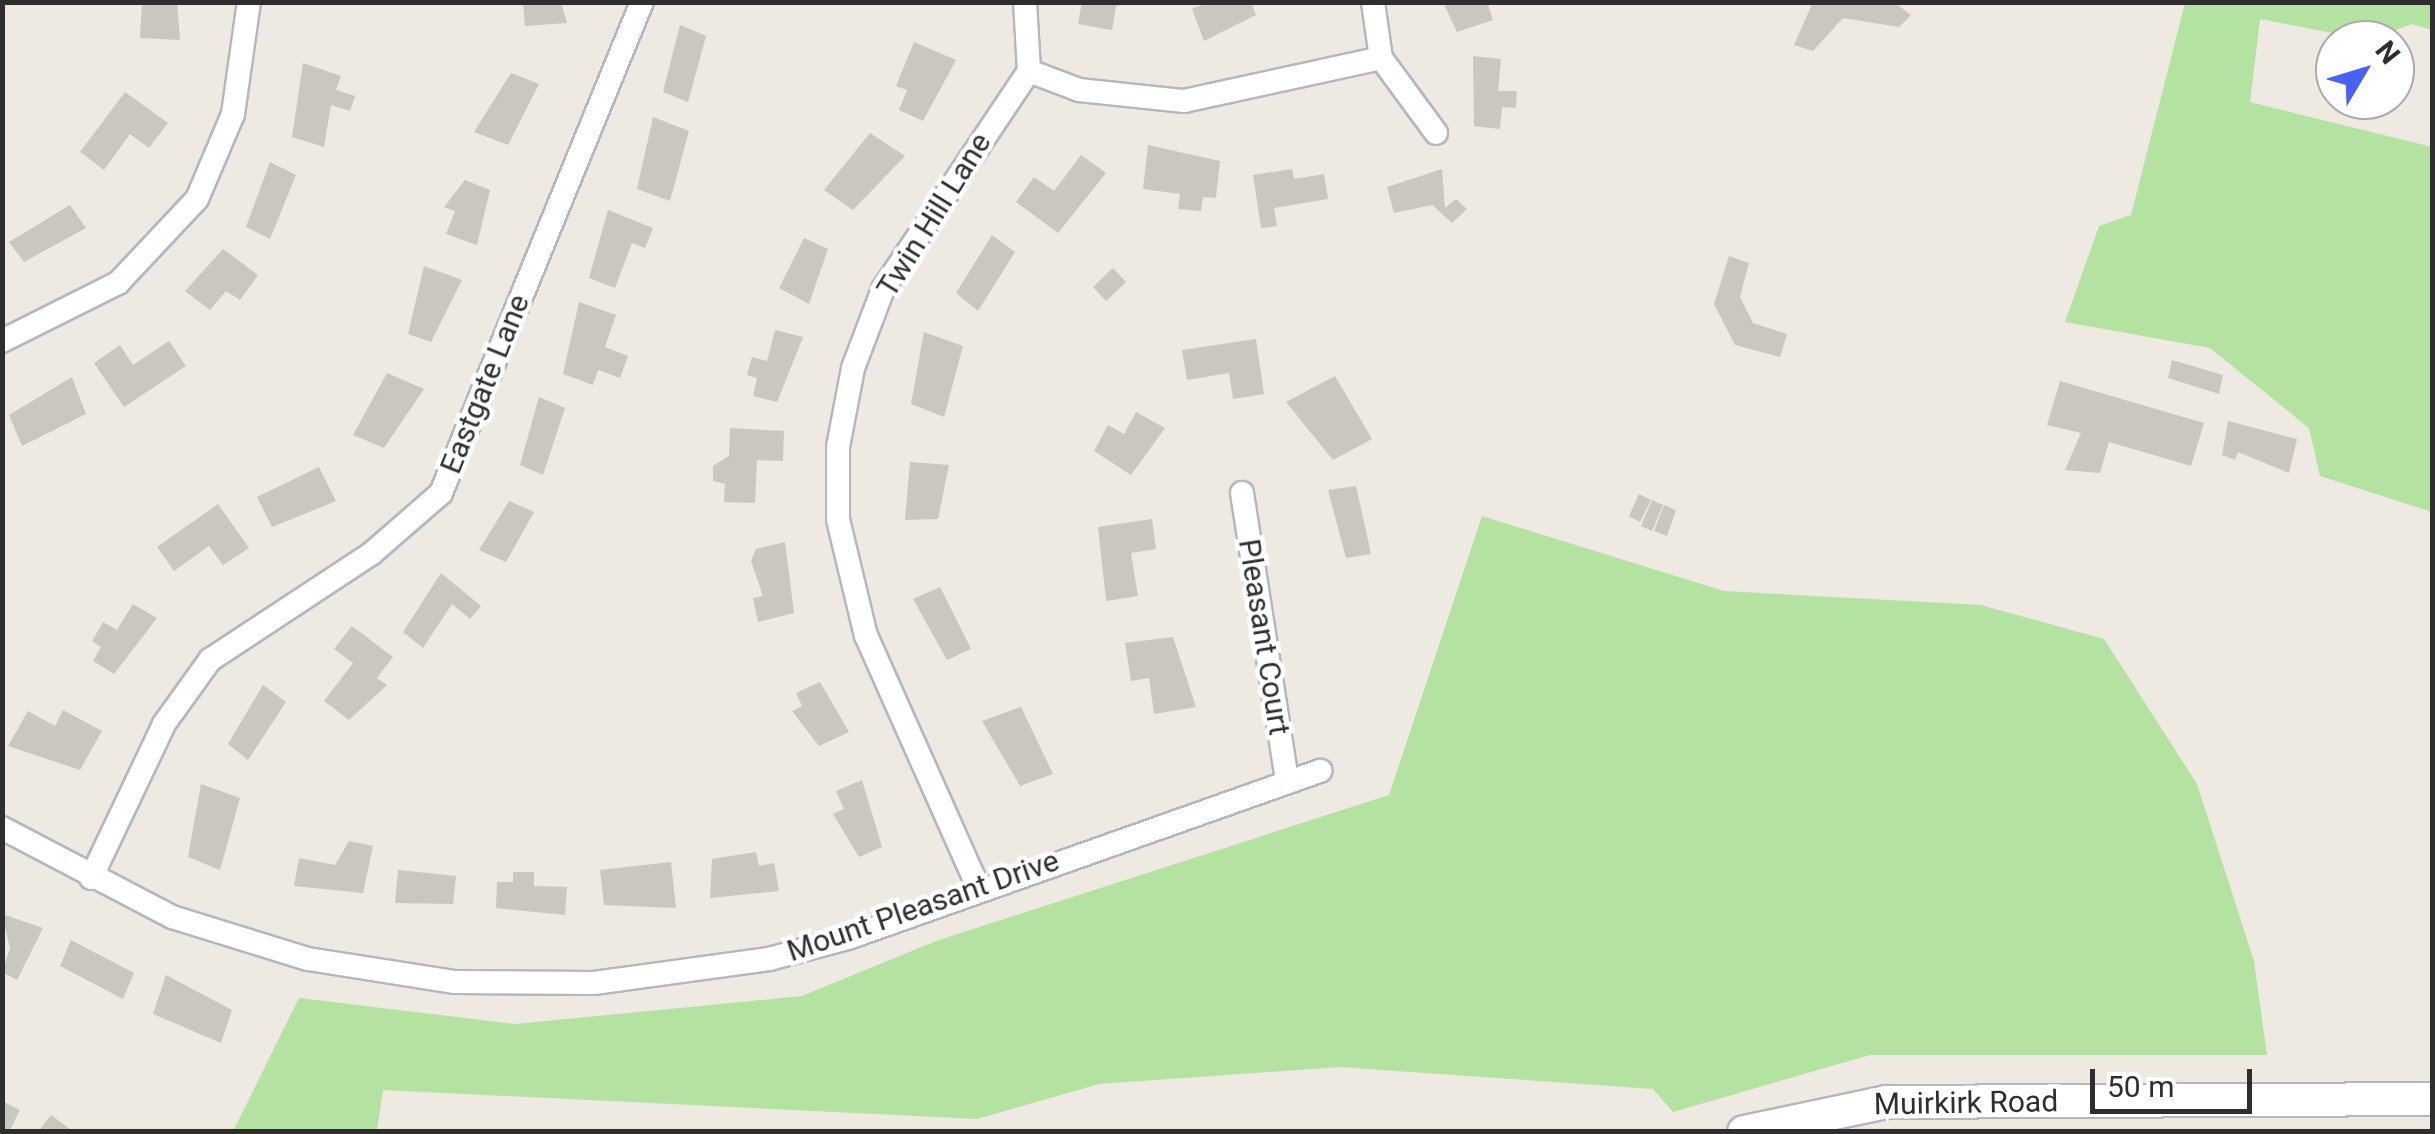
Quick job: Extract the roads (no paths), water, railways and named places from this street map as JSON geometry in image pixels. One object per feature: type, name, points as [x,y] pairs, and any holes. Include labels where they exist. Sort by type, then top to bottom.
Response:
[{"type":"main road","name":"Muirkirk Road","points":[[1744,1132],[1886,1102],[2432,1099]]},
{"type":"street","points":[[2,341],[118,282],[197,199],[233,114],[249,2]]},
{"type":"street","name":"Eastgate Lane","points":[[91,878],[164,724],[210,660],[372,553],[441,493],[642,2]]},
{"type":"street","points":[[1025,2],[1029,71],[1079,90],[1184,101],[1381,58]]},
{"type":"street","points":[[1373,2],[1381,58],[1436,133]]},
{"type":"street","name":"Twin Hill Lane","points":[[978,887],[866,636],[838,519],[838,447],[853,368],[884,289],[1029,71]]},
{"type":"street","name":"Pleasant Court","points":[[1242,494],[1287,780]]},
{"type":"street","name":"Mount Pleasant Drive","points":[[2,828],[91,878],[172,917],[308,959],[521,983],[769,960],[1321,771]]}]
